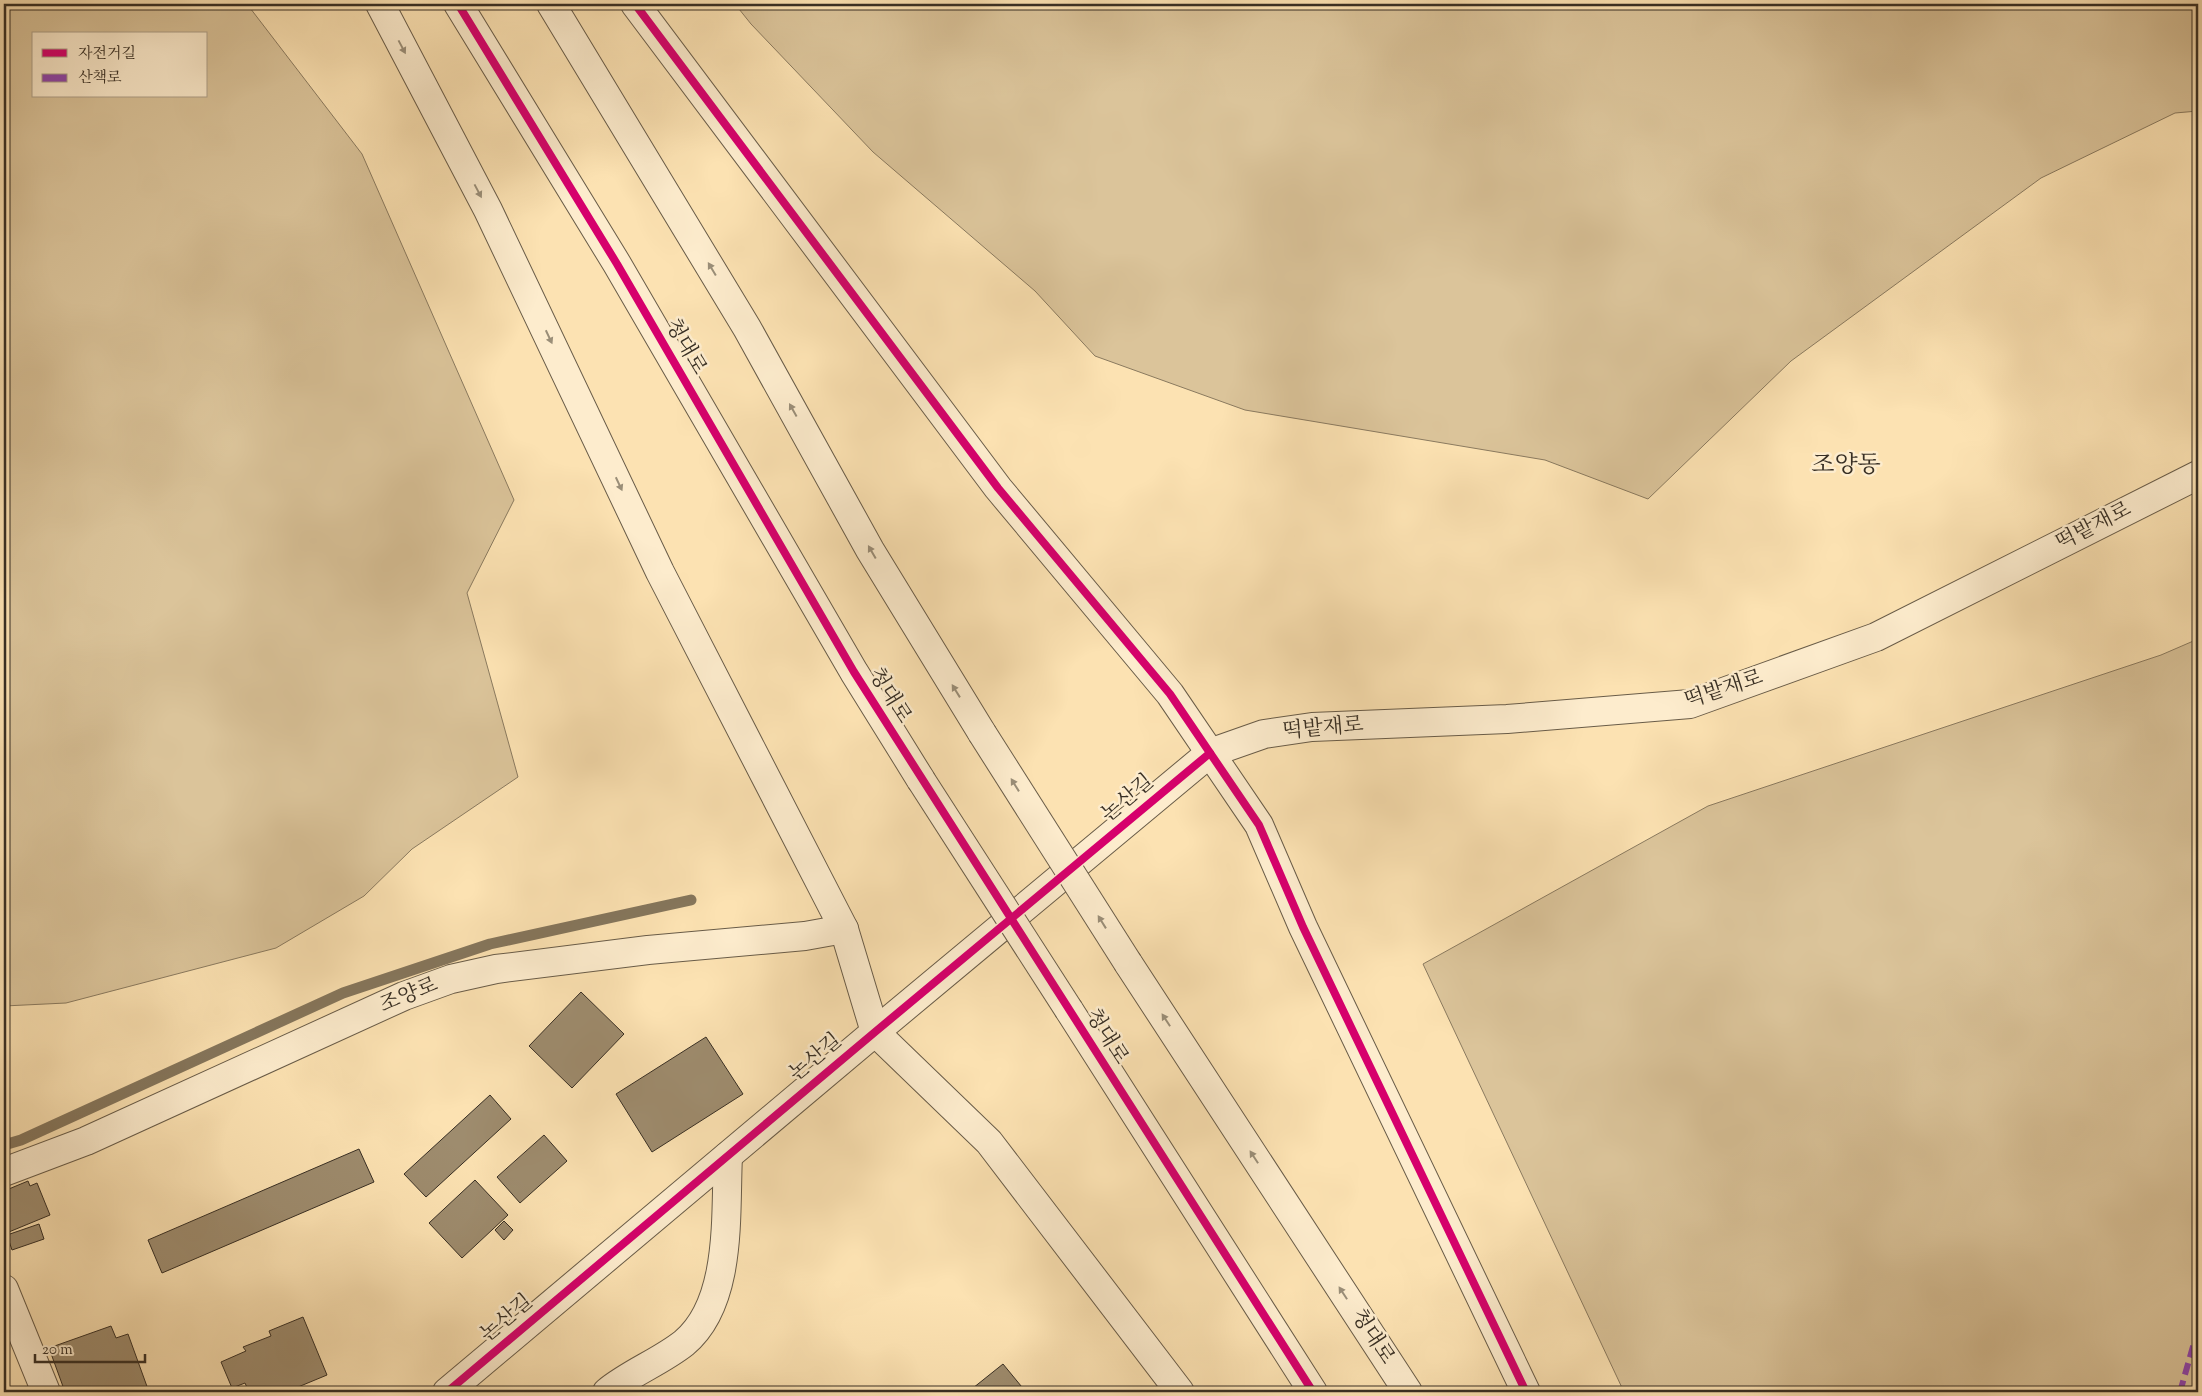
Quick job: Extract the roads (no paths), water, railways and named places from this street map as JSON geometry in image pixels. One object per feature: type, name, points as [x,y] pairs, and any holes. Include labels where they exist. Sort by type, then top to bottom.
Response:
[{"type":"street","points":[[380,4],[488,210],[660,572],[844,929],[875,1032],[990,1142],[1180,1392]]},
{"type":"street","name":"청대로","points":[[458,4],[617,264],[849,664],[921,780],[1313,1392]]},
{"type":"street","name":"청대로","points":[[551,4],[736,310],[870,550],[982,733],[1128,963],[1408,1392]]},
{"type":"street","points":[[635,4],[998,488],[1170,694],[1259,825],[1304,928],[1526,1392]]},
{"type":"street","name":"떡밭재로","points":[[1210,753],[1264,734],[1312,727],[1507,719],[1690,704],[1876,637],[2198,475]]},
{"type":"street","name":"논산길","points":[[447,1392],[1210,753]]},
{"type":"street","name":"조양로","points":[[4,1172],[86,1141],[404,996],[451,979],[496,969],[648,950],[805,936],[844,929]]},
{"type":"street","points":[[607,1392],[620,1382],[683,1344],[692,1335],[708,1310],[720,1277],[723,1257],[728,1156]]},
{"type":"street","points":[[4,1288],[46,1392]]},
{"type":"waterway","points":[[4,1145],[21,1140],[343,993],[490,944],[691,900]]},
{"type":"district","name":"조양동","points":[[1846,466]]}]
